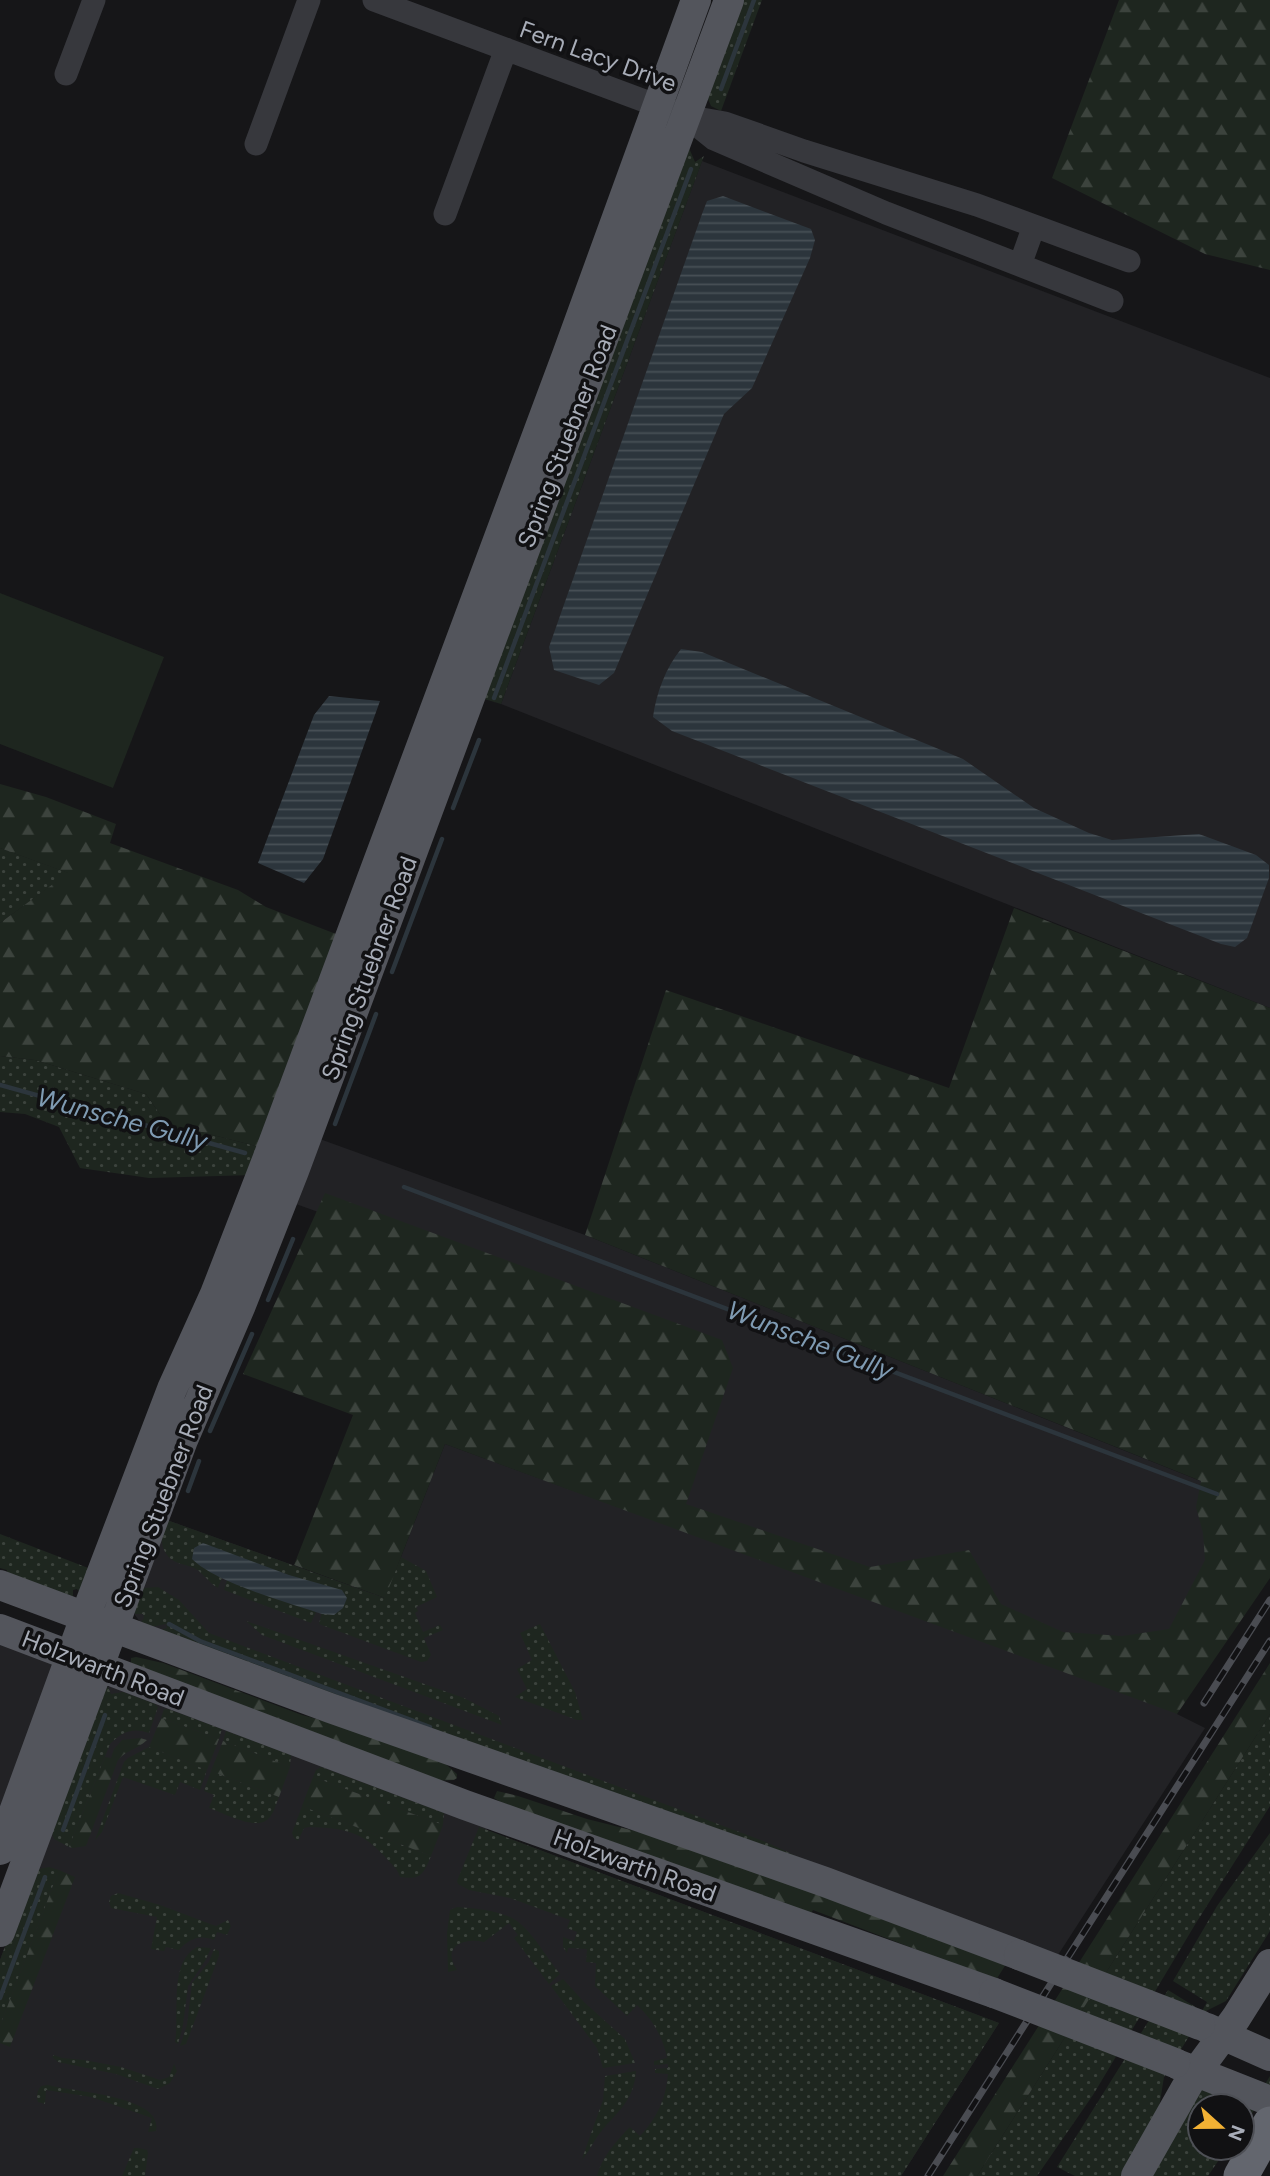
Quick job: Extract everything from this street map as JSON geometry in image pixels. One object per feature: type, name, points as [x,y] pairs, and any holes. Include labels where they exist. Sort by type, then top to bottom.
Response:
[{"type":"highway","points":[[1233,2176],[1266,2130]]},
{"type":"highway","points":[[1241,2176],[1266,2130]]},
{"type":"main road","name":"Spring Stuebner Road","points":[[580,360],[657,105],[696,0]]},
{"type":"main road","name":"Spring Stuebner Road","points":[[0,1850],[85,1661],[113,1627],[200,1399],[241,1305],[289,1183],[366,936],[453,699],[580,360],[685,116],[729,0]]},
{"type":"main road","name":"Spring Stuebner Road","points":[[0,1932],[85,1661],[85,1617],[172,1389],[215,1294],[268,1160],[366,936]]},
{"type":"main road","name":"Holzwarth Road","points":[[0,1585],[330,1708],[825,1882],[1212,2030],[1262,2052]]},
{"type":"main road","name":"Holzwarth Road","points":[[0,1629],[465,1805],[994,1993],[1270,2101]]},
{"type":"main road","points":[[1136,2176],[1186,2067],[1212,2030],[1270,1964]]},
{"type":"street","points":[[66,74],[94,0]]},
{"type":"street","points":[[256,144],[309,0]]},
{"type":"street","name":"Fern Lacy Drive","points":[[374,0],[685,116]]},
{"type":"street","points":[[445,214],[506,49]]},
{"type":"street","points":[[685,116],[725,122],[804,151],[977,205],[1129,261]]},
{"type":"street","points":[[685,116],[714,139],[886,213],[1112,301]]},
{"type":"street","points":[[1020,265],[1034,226]]},
{"type":"shaded area","points":[[702,161],[1270,378],[1270,1008],[501,704]]},
{"type":"shaded area","points":[[723,196],[811,229],[815,240],[810,258],[752,388],[724,414],[614,673],[599,685],[554,670],[549,647],[707,201]]},
{"type":"shaded area","points":[[681,649],[702,652],[963,759],[1034,808],[1089,833],[1112,840],[1199,834],[1256,855],[1269,865],[1269,878],[1247,938],[1235,947],[1221,944],[672,731],[653,717],[663,681]]},
{"type":"shaded area","points":[[329,696],[380,701],[323,859],[304,883],[258,863],[314,715]]},
{"type":"shaded area","points":[[317,1138],[585,1235],[1238,1496],[1177,1714],[1205,1728],[1056,1958],[142,1625],[135,1615],[134,1602],[164,1519],[385,1598],[445,1444],[665,1524],[720,1355],[293,1203]]},
{"type":"shaded area","points":[[203,1543],[289,1575],[342,1590],[347,1598],[343,1608],[334,1615],[322,1614],[234,1584],[203,1568],[192,1559],[194,1548]]},
{"type":"shaded area","points":[[0,1637],[52,1663],[54,1673],[0,1828]]},
{"type":"shaded area","points":[[117,1684],[490,1822],[487,1830],[492,1832],[999,2023],[901,2176],[0,2176],[0,1960],[101,1693]]},
{"type":"green space","points":[[739,0],[762,0],[721,111],[711,106],[705,92]]},
{"type":"green space","points":[[1119,0],[1270,0],[1270,270],[1205,254],[1052,178]]},
{"type":"green space","points":[[689,148],[695,162],[704,156],[501,704],[481,698]]},
{"type":"green space","points":[[0,593],[164,657],[113,788],[0,744]]},
{"type":"green space","points":[[0,784],[46,797],[116,824],[110,843],[238,890],[266,907],[336,934],[264,1148],[166,1123],[146,1094],[35,1060],[0,1056],[0,923],[68,873],[0,848]]},
{"type":"green space","points":[[0,848],[69,873],[0,923]]},
{"type":"green space","points":[[1014,908],[1270,1008],[1270,1578],[1177,1714],[445,1444],[385,1598],[294,1565],[353,1415],[243,1374],[325,1193],[722,1340],[733,1368],[686,1504],[870,1567],[969,1550],[1001,1604],[1063,1632],[1122,1636],[1169,1629],[1205,1560],[1203,1533],[1196,1507],[1201,1481],[585,1235],[666,990],[949,1088]]},
{"type":"green space","points":[[0,1056],[35,1060],[146,1094],[166,1123],[264,1148],[254,1175],[149,1178],[80,1168],[59,1127],[25,1114],[0,1112]]},
{"type":"green space","points":[[164,1519],[384,1598],[401,1557],[426,1571],[437,1597],[416,1607],[418,1611],[415,1613],[423,1632],[440,1625],[443,1630],[424,1638],[431,1655],[427,1661],[421,1662],[319,1624],[322,1611],[317,1610],[311,1623],[224,1590],[228,1577],[223,1575],[218,1588],[196,1569],[169,1558],[163,1548],[161,1536]]},
{"type":"green space","points":[[0,1534],[96,1571],[81,1595],[77,1589],[73,1590],[73,1598],[7,1576],[7,1570],[0,1568]]},
{"type":"green space","points":[[158,1587],[179,1600],[209,1633],[766,1842],[837,1875],[154,1632],[167,1628],[166,1624],[146,1628],[141,1623],[143,1614],[135,1614],[134,1602],[144,1588]]},
{"type":"green space","points":[[246,1621],[464,1698],[499,1716],[502,1725],[262,1635]]},
{"type":"green space","points":[[540,1624],[575,1692],[583,1720],[515,1697],[527,1689],[517,1669],[532,1660],[520,1633]]},
{"type":"green space","points":[[131,1658],[163,1663],[302,1715],[362,1731],[442,1761],[457,1774],[457,1778],[436,1781],[131,1663]]},
{"type":"green space","points":[[1270,1663],[1270,1714],[977,2176],[943,2176]]},
{"type":"green space","points":[[108,1687],[111,1694],[123,1692],[158,1707],[149,1733],[137,1730],[128,1732],[110,1744],[69,1847],[54,1839],[51,1831],[101,1693]]},
{"type":"green space","points":[[164,1709],[222,1729],[219,1739],[161,1718]]},
{"type":"green space","points":[[1270,1714],[1270,1806],[1093,2095],[1037,2176],[977,2176]]},
{"type":"green space","points":[[161,1718],[219,1739],[207,1770],[149,1747]]},
{"type":"green space","points":[[226,1731],[291,1755],[290,1767],[223,1741]]},
{"type":"green space","points":[[122,1740],[147,1740],[118,1760],[86,1846],[69,1847],[105,1757],[111,1758],[114,1749]]},
{"type":"green space","points":[[223,1741],[290,1767],[279,1797],[211,1771]]},
{"type":"green space","points":[[149,1747],[207,1770],[200,1790],[180,1782],[175,1795],[123,1777],[102,1832],[95,1840],[124,1762]]},
{"type":"green space","points":[[321,1767],[444,1813],[443,1825],[313,1777]]},
{"type":"green space","points":[[211,1771],[279,1797],[271,1816],[264,1822],[249,1822],[209,1808],[214,1795],[204,1791]]},
{"type":"green space","points":[[313,1777],[443,1825],[431,1856],[302,1806]]},
{"type":"green space","points":[[497,1791],[587,1819],[671,1840],[1008,1961],[996,1980],[813,1910],[811,1913],[504,1804],[494,1798]]},
{"type":"green space","points":[[302,1806],[431,1856],[426,1868],[417,1877],[400,1877],[395,1867],[369,1842],[343,1830],[304,1828],[298,1841],[292,1833]]},
{"type":"green space","points":[[479,1827],[999,2023],[901,2176],[597,2176],[606,2156],[630,2127],[640,2136],[660,2108],[668,2074],[655,2073],[655,2069],[668,2068],[668,2064],[654,2065],[654,2061],[667,2058],[663,2043],[648,2017],[637,2005],[627,2016],[595,1986],[596,1963],[586,1962],[587,1949],[568,1948],[567,1953],[563,1947],[563,1937],[574,1941],[577,1932],[567,1928],[570,1920],[510,1898],[469,1890],[458,1884]]},
{"type":"green space","points":[[1270,1833],[1270,1931],[1226,2001],[1204,2012],[1164,2077],[1159,2108],[1123,2176],[1075,2176],[1057,2167],[1168,1990],[1202,2011],[1207,2002],[1173,1981],[1217,1906]]},
{"type":"green space","points":[[49,1867],[59,1870],[0,2026],[0,1960],[29,1881],[39,1869]]},
{"type":"green space","points":[[59,1870],[75,1877],[10,2047],[0,2043],[0,2026]]},
{"type":"green space","points":[[118,1893],[216,1926],[228,1920],[231,1926],[227,1935],[217,1932],[214,1940],[204,1937],[195,1939],[179,1950],[166,1947],[164,1951],[151,1949],[157,1917],[111,1908],[111,1896]]},
{"type":"green space","points":[[457,1907],[497,1912],[517,1921],[535,1939],[560,1974],[549,1984],[514,1938],[518,1935],[509,1923],[484,1942],[469,1941],[457,1946],[452,1955],[457,1970],[448,1972],[447,1933],[450,1910]]},
{"type":"green space","points":[[197,1947],[211,1948],[188,1986],[178,2044],[175,2042],[179,1977],[188,1954]]},
{"type":"green space","points":[[214,1949],[219,1951],[219,1956],[186,2044],[180,2046],[187,2025],[192,1983],[209,1962]]},
{"type":"green space","points":[[563,1979],[625,2039],[635,2063],[603,2068],[597,2048],[551,1986]]},
{"type":"green space","points":[[54,2055],[121,2067],[160,2080],[169,2077],[174,2064],[177,2071],[170,2083],[158,2089],[116,2074],[58,2062],[52,2057]]},
{"type":"green space","points":[[636,2071],[627,2100],[582,2159],[603,2100],[605,2076]]},
{"type":"green space","points":[[1270,2076],[1270,2087],[1256,2108],[1256,2099]]},
{"type":"green space","points":[[48,2085],[131,2102],[146,2110],[155,2119],[156,2131],[148,2132],[152,2118],[91,2097],[46,2090],[45,2104],[38,2102],[37,2095],[41,2086]]},
{"type":"green space","points":[[1208,2088],[1217,2092],[1200,2092]]},
{"type":"green space","points":[[1186,2115],[1186,2162],[1218,2162],[1208,2176],[1150,2176]]},
{"type":"green space","points":[[134,2148],[147,2150],[145,2176],[122,2176]]},
{"type":"waterway","points":[[721,89],[754,0]]},
{"type":"waterway","points":[[494,698],[691,169]]},
{"type":"waterway","points":[[453,808],[479,740]]},
{"type":"waterway","points":[[392,972],[442,839]]},
{"type":"waterway","points":[[335,1124],[376,1014]]},
{"type":"waterway","name":"Wunsche Gully","points":[[0,1085],[245,1153]]},
{"type":"waterway","name":"Wunsche Gully","points":[[404,1187],[1217,1494]]},
{"type":"waterway","points":[[268,1300],[293,1239]]},
{"type":"waterway","points":[[210,1431],[252,1334]]},
{"type":"waterway","points":[[188,1491],[199,1461]]},
{"type":"waterway","points":[[169,1624],[200,1641],[430,1727]]},
{"type":"waterway","points":[[63,1830],[105,1715]]},
{"type":"waterway","points":[[0,1998],[45,1877]]},
{"type":"railway","points":[[1204,1703],[1270,1600]]},
{"type":"railway","points":[[928,2176],[1270,1641]]}]
